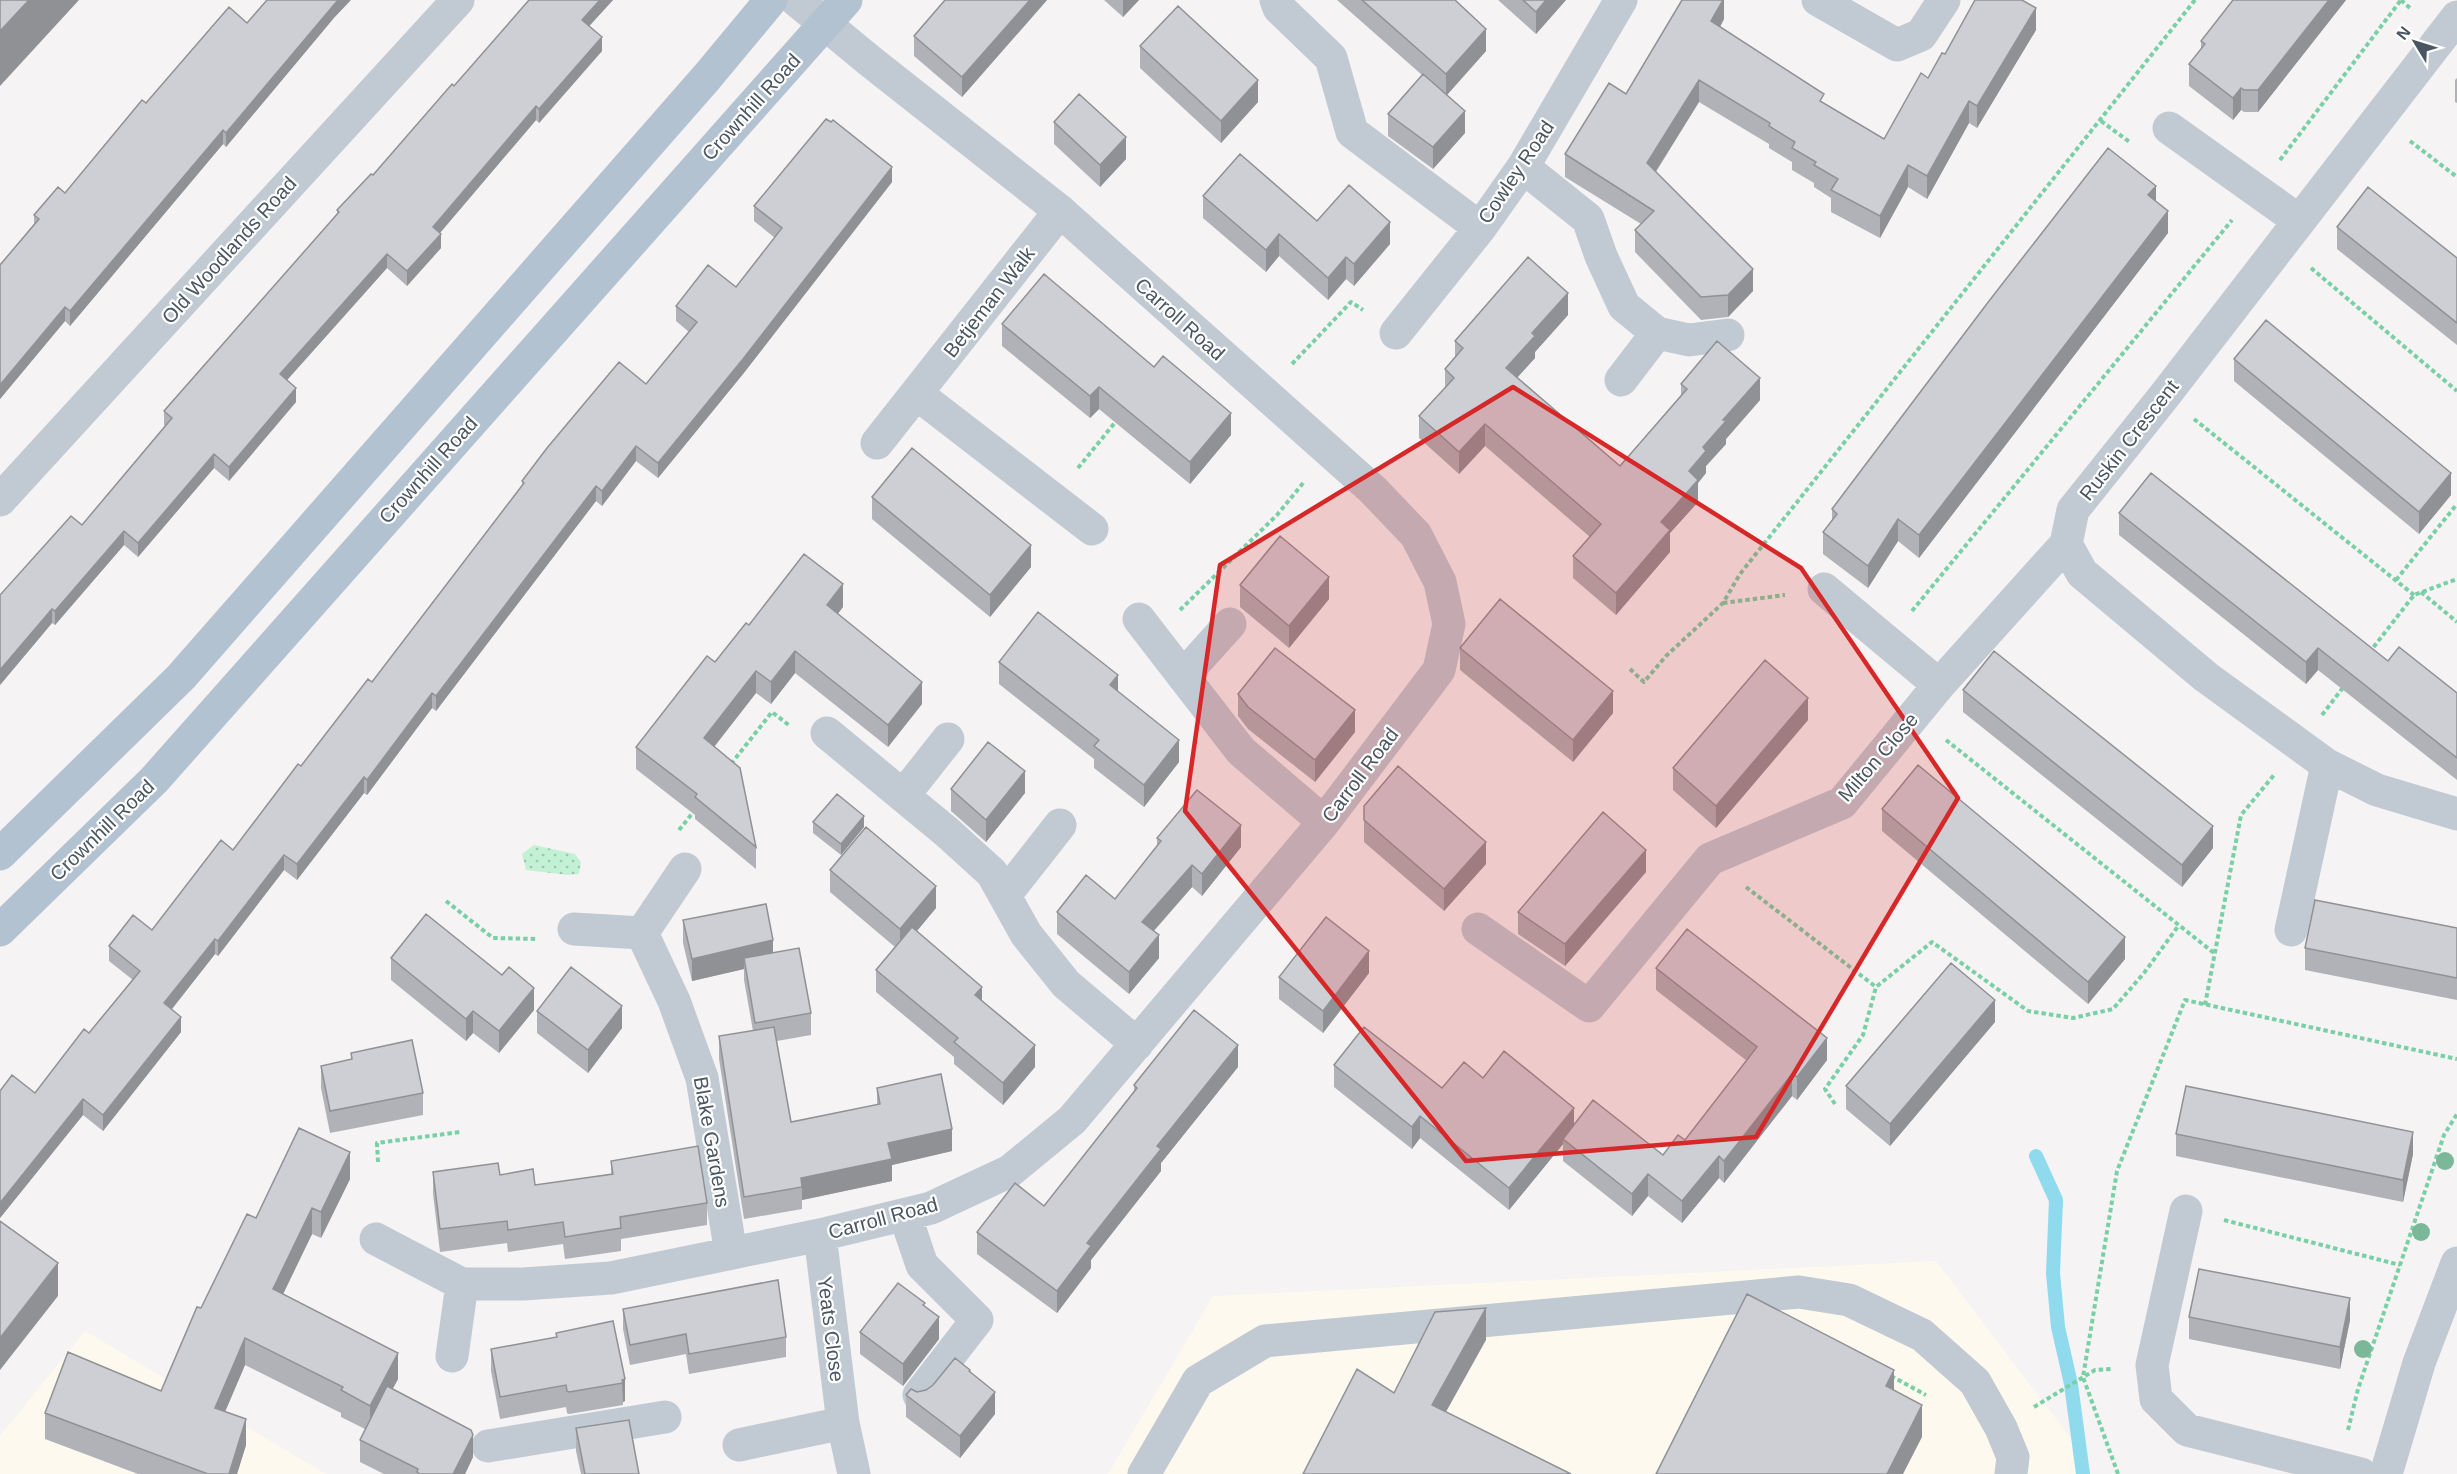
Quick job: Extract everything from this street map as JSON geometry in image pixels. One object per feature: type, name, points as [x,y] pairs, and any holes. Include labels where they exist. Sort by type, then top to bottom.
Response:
[{"type":"main road","points":[[0,854],[181,676],[707,77],[771,0]]},
{"type":"main road","name":"Crownhill Road","points":[[0,930],[154,780],[846,0]]},
{"type":"street","name":"Old Woodlands Road","points":[[0,500],[458,0]]},
{"type":"street","name":"Carroll Road","points":[[376,1239],[462,1284],[523,1284],[611,1278],[905,1215],[930,1208],[1010,1171],[1071,1120],[1137,1044],[1324,822],[1439,670],[1449,624],[1440,582],[1416,535],[1373,490],[1060,211],[796,0]]},
{"type":"street","points":[[1276,0],[1279,8],[1331,58],[1352,132],[1480,228]]},
{"type":"street","name":"Cowley Road","points":[[1396,333],[1480,228],[1523,167],[1621,0]]},
{"type":"street","points":[[1818,0],[1897,45],[1921,35],[1944,0]]},
{"type":"street","name":"Ruskin Crescent","points":[[2066,544],[2073,510],[2165,395],[2457,17]]},
{"type":"street","points":[[2169,128],[2298,220]]},
{"type":"street","points":[[1523,167],[1588,219],[1601,256],[1624,306],[1657,333],[1689,340],[1728,335]]},
{"type":"street","name":"Betjeman Walk","points":[[877,443],[1060,211]]},
{"type":"street","points":[[1620,380],[1657,333]]},
{"type":"street","points":[[917,394],[1092,529]]},
{"type":"street","points":[[2066,544],[2082,573],[2206,676],[2327,765],[2377,790],[2457,814]]},
{"type":"street","name":"Milton Close","points":[[1478,929],[1589,1006],[1710,859],[1842,803],[1939,685],[2066,544]]},
{"type":"street","points":[[1824,589],[1939,685]]},
{"type":"street","points":[[1184,676],[1230,624]]},
{"type":"street","points":[[1145,626],[1241,751],[1324,822]]},
{"type":"street","points":[[827,733],[992,873],[1026,933],[1066,984],[1137,1044]]},
{"type":"street","points":[[903,796],[948,739]]},
{"type":"street","points":[[2291,930],[2327,765]]},
{"type":"street","points":[[1005,895],[1060,825]]},
{"type":"street","points":[[574,929],[642,933],[685,869]]},
{"type":"street","name":"Blake Gardens","points":[[642,933],[674,1001],[702,1078],[731,1253]]},
{"type":"street","points":[[2186,1211],[2152,1365],[2156,1398],[2187,1430],[2350,1471]]},
{"type":"street","points":[[905,1215],[922,1265],[977,1320],[919,1395]]},
{"type":"street","name":"Yeats Close","points":[[820,1235],[843,1423],[854,1474]]},
{"type":"street","points":[[2386,1474],[2419,1363],[2457,1263]]},
{"type":"street","points":[[452,1356],[462,1284]]},
{"type":"street","points":[[1144,1474],[1198,1381],[1265,1341],[1799,1292],[1850,1300],[1922,1335],[1975,1382],[2001,1428],[2013,1457],[2011,1474]]},
{"type":"street","points":[[488,1446],[665,1417]]},
{"type":"street","points":[[739,1445],[843,1423]]},
{"type":"path","points":[[1630,669],[1644,682],[1666,656],[1723,603],[1740,574],[2195,0]]},
{"type":"path","points":[[1887,641],[2257,190],[2401,0]]},
{"type":"path","points":[[2420,148],[2457,177]]},
{"type":"path","points":[[2342,294],[2457,391]]},
{"type":"path","points":[[1264,394],[1351,302],[1396,333]]},
{"type":"path","points":[[1053,499],[1118,418]]},
{"type":"path","points":[[2202,425],[2414,595]]},
{"type":"path","points":[[1145,626],[1183,607],[1277,515],[1302,485]]},
{"type":"path","points":[[2396,580],[2457,504]]},
{"type":"path","points":[[2364,660],[2414,595],[2457,579]]},
{"type":"path","points":[[1723,603],[1824,589]]},
{"type":"path","points":[[2421,592],[2457,622]]},
{"type":"path","points":[[2205,1005],[2241,815],[2299,745],[2349,679]]},
{"type":"path","points":[[728,767],[772,712],[816,747],[827,733]]},
{"type":"path","points":[[1914,715],[2215,954]]},
{"type":"path","points":[[685,869],[663,850],[699,804]]},
{"type":"path","points":[[1710,859],[1876,987]]},
{"type":"path","points":[[446,901],[493,938],[571,940],[574,929]]},
{"type":"path","points":[[1835,1104],[1825,1089],[1863,1035],[1876,987],[1932,942],[2028,1011],[2073,1018],[2113,1009],[2144,974],[2179,926]]},
{"type":"path","points":[[2118,1474],[2083,1377],[2116,1171],[2185,1000],[2457,1059]]},
{"type":"path","points":[[2350,1471],[2358,1389],[2444,1135],[2457,1114]]},
{"type":"path","points":[[378,1162],[377,1143],[460,1132]]},
{"type":"path","points":[[2186,1211],[2400,1265]]},
{"type":"path","points":[[1889,1375],[1931,1397]]},
{"type":"path","points":[[2046,1399],[2080,1379]]},
{"type":"highlighted area","points":[[1513,387],[1801,568],[1958,798],[1756,1137],[1466,1161],[1185,811],[1220,565]]},
{"type":"shaded area","points":[[1936,1261],[2089,1462],[2084,1474],[1108,1474],[1213,1296]]},
{"type":"shaded area","points":[[85,1331],[326,1474],[0,1474],[0,1436]]},
{"type":"green space","points":[[534,845],[575,854],[581,862],[579,874],[568,875],[526,870],[522,854]]},
{"type":"building","points":[[0,0],[29,0],[0,31]]},
{"type":"building","points":[[267,0],[338,0],[226,133],[223,130],[70,311],[65,307],[0,385],[0,265],[39,219],[34,215],[58,187],[65,193],[142,100],[146,103],[229,7],[247,23]]},
{"type":"building","points":[[529,0],[600,0],[582,20],[602,37],[539,109],[536,106],[433,227],[441,234],[407,271],[387,254],[280,374],[296,388],[229,467],[214,454],[138,543],[124,531],[55,611],[52,609],[0,670],[0,595],[71,516],[82,525],[172,418],[164,411],[339,212],[337,210],[371,174],[373,175]]},
{"type":"building","points":[[945,0],[1030,0],[962,77],[914,36]]},
{"type":"building","points":[[1362,0],[1455,0],[1486,29],[1446,74]]},
{"type":"building","points":[[1523,0],[1546,0],[1536,12]]},
{"type":"building","points":[[1682,0],[1723,0],[1711,21],[1824,94],[1820,101],[1884,139],[1921,73],[1928,78],[1942,53],[1945,54],[1975,0],[2022,0],[2036,8],[1977,106],[1969,101],[1927,176],[1908,165],[1880,216],[1831,190],[1838,179],[1814,165],[1816,162],[1792,148],[1795,142],[1769,126],[1770,123],[1699,80],[1647,163],[1753,269],[1728,295],[1701,297],[1635,230],[1654,211],[1565,154],[1609,83],[1626,94]]},
{"type":"building","points":[[2233,0],[2329,0],[2258,90],[2241,88],[2233,98],[2189,64],[2205,44],[2201,41]]},
{"type":"building","points":[[1178,6],[1258,80],[1221,121],[1140,46]]},
{"type":"building","points":[[1423,74],[1465,111],[1433,147],[1388,114]]},
{"type":"building","points":[[1079,94],[1126,137],[1100,165],[1054,122]]},
{"type":"building","points":[[826,119],[831,122],[833,120],[892,167],[743,359],[658,463],[636,446],[602,491],[596,486],[436,696],[432,693],[367,780],[364,777],[297,864],[284,855],[218,941],[215,939],[164,1003],[181,1017],[103,1115],[83,1099],[0,1203],[0,1091],[12,1075],[35,1093],[84,1029],[89,1033],[140,971],[109,946],[133,915],[152,930],[221,840],[233,850],[298,764],[301,766],[368,679],[372,682],[524,483],[522,481],[547,448],[619,362],[646,384],[697,322],[676,306],[708,265],[736,287],[782,228],[754,206]]},
{"type":"building","points":[[2108,148],[2156,186],[2148,195],[2168,211],[1919,535],[1898,519],[1868,566],[1823,532],[1837,514],[1832,509]]},
{"type":"building","points":[[1240,154],[1317,221],[1349,185],[1390,222],[1354,264],[1346,257],[1328,278],[1279,234],[1266,250],[1203,196]]},
{"type":"building","points":[[2368,187],[2457,258],[2457,323],[2337,227]]},
{"type":"building","points":[[1528,257],[1568,293],[1532,333],[1535,336],[1506,368],[1620,466],[1687,389],[1681,384],[1717,341],[1760,378],[1703,447],[1706,451],[1689,471],[1698,480],[1661,522],[1670,530],[1616,593],[1573,556],[1601,524],[1485,424],[1459,452],[1419,416],[1454,378],[1445,369],[1463,348],[1455,341]]},
{"type":"building","points":[[1044,274],[1154,367],[1163,356],[1231,413],[1190,462],[1099,387],[1090,396],[1002,324]]},
{"type":"building","points":[[2266,320],[2451,473],[2419,512],[2234,359]]},
{"type":"building","points":[[912,448],[1031,545],[990,595],[872,497]]},
{"type":"building","points":[[2151,473],[2388,661],[2399,647],[2457,693],[2457,758],[2318,648],[2306,662],[2119,513]]},
{"type":"building","points":[[1280,536],[1329,577],[1289,626],[1240,585]]},
{"type":"building","points":[[804,554],[843,584],[827,605],[922,682],[888,725],[795,651],[771,682],[756,671],[704,738],[740,768],[756,847],[695,797],[697,794],[636,747],[707,656],[715,662],[746,623],[749,625]]},
{"type":"building","points":[[1500,599],[1613,691],[1573,740],[1460,648]]},
{"type":"building","points":[[1038,612],[1118,675],[1110,685],[1179,740],[1144,785],[1094,746],[1099,740],[999,662]]},
{"type":"building","points":[[1275,648],[1355,710],[1315,760],[1248,707],[1238,694]]},
{"type":"building","points":[[1994,651],[2213,826],[2182,865],[1963,690]]},
{"type":"building","points":[[1765,660],[1808,698],[1716,806],[1673,768]]},
{"type":"building","points":[[988,742],[1025,771],[986,820],[951,789]]},
{"type":"building","points":[[1918,765],[2125,937],[2088,982],[1882,809]]},
{"type":"building","points":[[1398,766],[1486,842],[1444,889],[1364,820],[1364,806]]},
{"type":"building","points":[[1197,790],[1241,825],[1202,874],[1192,865],[1142,922],[1159,935],[1129,972],[1057,912],[1086,875],[1115,899],[1161,841],[1157,838]]},
{"type":"building","points":[[837,794],[864,816],[841,844],[813,822]]},
{"type":"building","points":[[1603,812],[1646,850],[1565,944],[1518,912]]},
{"type":"building","points":[[866,827],[936,886],[900,929],[830,870]]},
{"type":"building","points":[[2315,900],[2457,928],[2457,978],[2305,948]]},
{"type":"building","points":[[766,904],[773,940],[692,959],[683,920]]},
{"type":"building","points":[[426,914],[502,975],[509,967],[534,988],[499,1031],[473,1011],[466,1019],[391,958]]},
{"type":"building","points":[[1326,917],[1369,951],[1323,1011],[1279,977]]},
{"type":"building","points":[[912,927],[982,987],[975,995],[1035,1045],[1003,1083],[954,1042],[958,1038],[876,970]]},
{"type":"building","points":[[1687,929],[1827,1038],[1797,1077],[1792,1074],[1724,1161],[1719,1156],[1682,1201],[1648,1174],[1632,1194],[1563,1139],[1593,1100],[1663,1155],[1678,1135],[1685,1140],[1757,1047],[1656,968]]},
{"type":"building","points":[[799,948],[811,1013],[755,1023],[744,958]]},
{"type":"building","points":[[1951,963],[1995,1000],[1890,1124],[1846,1086]]},
{"type":"building","points":[[571,967],[622,1006],[588,1050],[537,1011]]},
{"type":"building","points":[[1194,1010],[1238,1045],[1157,1146],[1161,1149],[1087,1243],[1091,1246],[1057,1291],[977,1232],[1015,1183],[1044,1206],[1137,1088],[1134,1085]]},
{"type":"building","points":[[774,1027],[791,1122],[880,1104],[877,1088],[941,1074],[952,1129],[888,1143],[892,1159],[801,1178],[802,1187],[744,1197],[719,1036]]},
{"type":"building","points":[[1364,1027],[1442,1088],[1464,1062],[1483,1078],[1504,1051],[1574,1108],[1509,1188],[1420,1116],[1412,1127],[1334,1065]]},
{"type":"building","points":[[412,1040],[423,1093],[330,1111],[321,1066],[352,1059],[351,1053]]},
{"type":"building","points":[[2186,1086],[2413,1132],[2403,1180],[2176,1134]]},
{"type":"building","points":[[299,1128],[350,1152],[321,1212],[312,1208],[273,1289],[398,1353],[370,1406],[341,1390],[343,1387],[245,1338],[215,1408],[246,1419],[229,1474],[208,1474],[45,1413],[68,1352],[161,1391],[197,1307],[201,1308],[247,1214],[256,1218]]},
{"type":"building","points":[[698,1146],[707,1203],[620,1217],[621,1228],[565,1237],[563,1222],[508,1230],[507,1221],[440,1229],[433,1172],[498,1163],[500,1175],[533,1169],[535,1185],[613,1174],[611,1161]]},
{"type":"building","points":[[0,1221],[58,1263],[0,1338]]},
{"type":"building","points":[[2199,1269],[2350,1298],[2340,1347],[2189,1317]]},
{"type":"building","points":[[778,1280],[786,1337],[689,1354],[686,1334],[630,1345],[623,1309]]},
{"type":"building","points":[[898,1283],[925,1303],[923,1305],[939,1317],[903,1364],[860,1332]]},
{"type":"building","points":[[1747,1294],[1894,1370],[1886,1386],[1922,1405],[1887,1474],[1656,1474]]},
{"type":"building","points":[[1486,1308],[1432,1405],[1571,1474],[1303,1474],[1357,1369],[1394,1393],[1435,1312]]},
{"type":"building","points":[[613,1321],[625,1379],[622,1380],[623,1383],[569,1392],[566,1385],[500,1397],[491,1349],[557,1337],[556,1333]]},
{"type":"building","points":[[955,1358],[995,1392],[960,1436],[906,1395],[911,1389],[917,1392],[933,1385]]},
{"type":"building","points":[[387,1386],[471,1430],[473,1435],[453,1474],[420,1474],[417,1472],[418,1469],[360,1440]]},
{"type":"building","points":[[629,1420],[639,1474],[585,1474],[576,1428]]},
{"type":"waterway","points":[[2036,1156],[2056,1200],[2053,1273],[2058,1327],[2071,1384],[2083,1474]]}]
